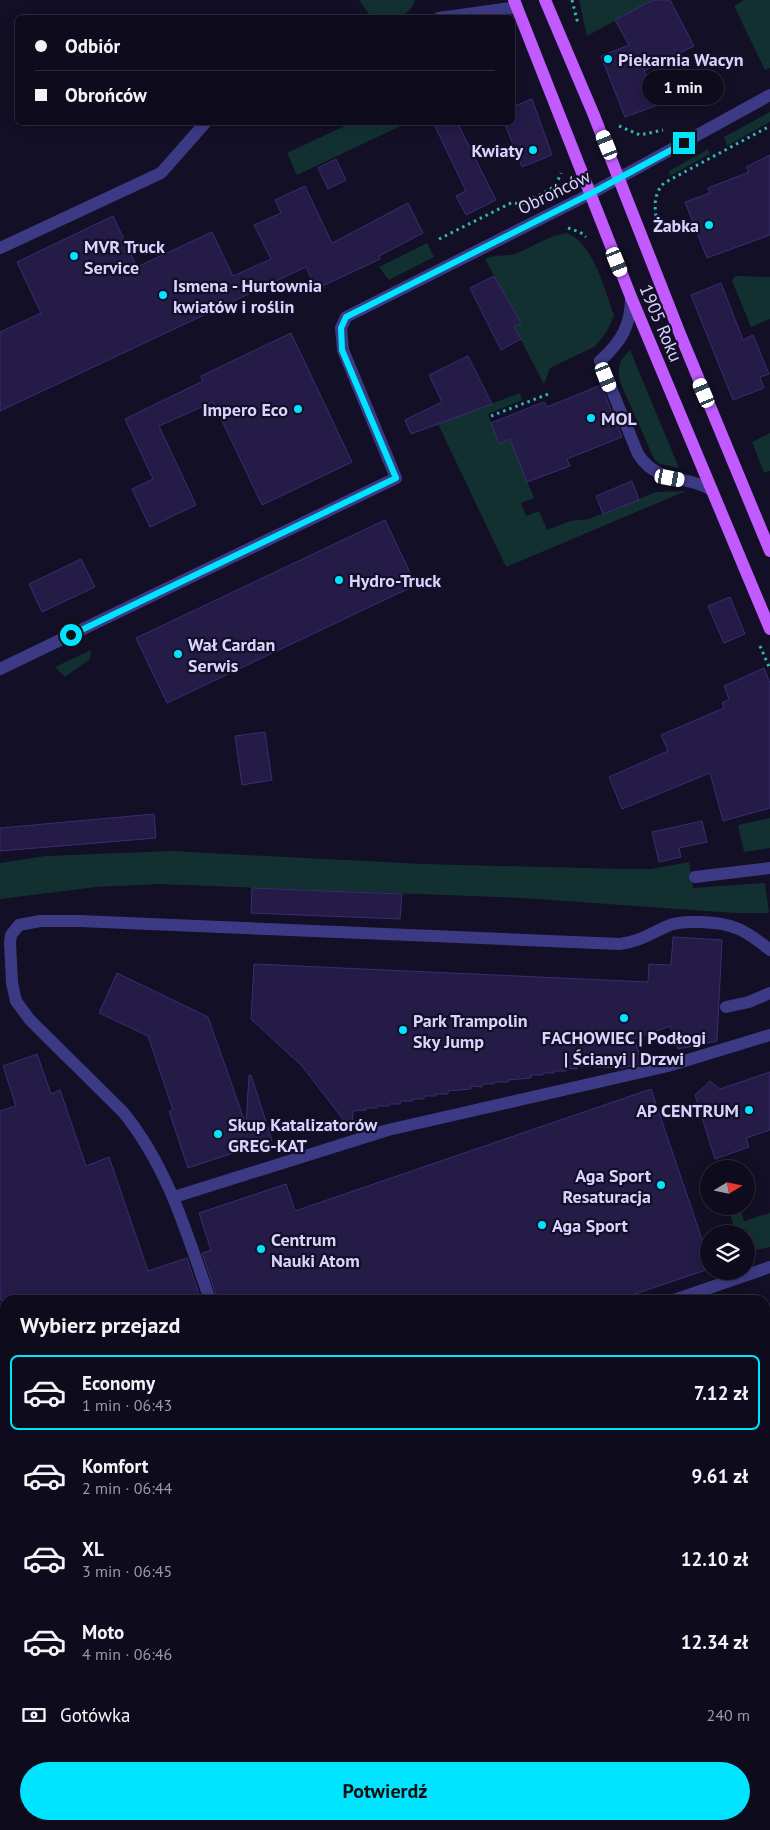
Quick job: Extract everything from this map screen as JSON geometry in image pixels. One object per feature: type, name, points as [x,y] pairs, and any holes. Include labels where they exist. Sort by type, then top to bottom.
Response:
[{"type":"main road","name":"1905 Roku","points":[[545,0],[620,178],[680,334],[770,552]]},
{"type":"main road","name":"1905 Roku","points":[[515,4],[631,296],[770,629]]},
{"type":"street","points":[[455,15],[515,4]]},
{"type":"street","name":"Obrońców","points":[[0,669],[396,478],[340,342],[341,328],[346,317],[376,300],[590,194],[770,95]]},
{"type":"street","points":[[0,248],[161,172],[203,125]]},
{"type":"street","points":[[631,296],[630,318],[626,329],[615,345],[600,361],[638,454],[647,466],[660,475],[699,483],[712,490]]},
{"type":"street","points":[[694,877],[770,868]]},
{"type":"street","points":[[208,1295],[174,1198],[137,1129],[124,1112],[30,1020],[16,1001],[12,982],[10,943],[11,936],[19,925],[40,921],[80,921],[620,944],[636,942],[672,924],[686,922],[726,923],[740,929],[768,947]]},
{"type":"street","points":[[726,1007],[749,1002],[770,993]]},
{"type":"street","points":[[174,1198],[388,1130],[668,1066],[770,1035]]},
{"type":"street","points":[[689,1295],[770,1267]]},
{"type":"path","points":[[664,183],[770,126]]},
{"type":"path","points":[[440,239],[511,203],[522,204],[549,190]]},
{"type":"path","points":[[491,416],[552,393]]},
{"type":"green space","points":[[359,0],[415,0],[412,7],[400,15],[370,15]]},
{"type":"green space","points":[[579,0],[653,0],[587,36]]},
{"type":"green space","points":[[744,0],[770,0],[770,68],[765,70],[734,6]]},
{"type":"green space","points":[[770,112],[770,122],[727,146],[724,137]]},
{"type":"green space","points":[[347,125],[403,125],[297,175],[287,153]]},
{"type":"green space","points":[[708,149],[710,154],[670,176],[669,171]]},
{"type":"green space","points":[[566,233],[576,238],[591,256],[602,280],[614,315],[598,344],[550,368],[544,384],[514,327],[520,323],[485,259],[515,254],[559,234]]},
{"type":"green space","points":[[427,243],[434,257],[389,280],[379,267]]},
{"type":"green space","points":[[735,276],[770,277],[770,319],[751,327],[732,281]]},
{"type":"green space","points":[[630,350],[679,468],[660,464],[654,459],[620,382],[620,364],[623,357]]},
{"type":"green space","points":[[520,393],[522,400],[488,414],[499,444],[510,439],[534,498],[521,503],[526,516],[539,511],[547,530],[570,521],[589,519],[656,492],[686,491],[506,567],[438,424]]},
{"type":"green space","points":[[770,433],[770,471],[764,473],[752,442]]},
{"type":"green space","points":[[91,650],[90,659],[65,677],[55,667]]},
{"type":"green space","points":[[770,818],[770,848],[744,852],[738,825]]},
{"type":"green space","points":[[171,851],[423,864],[625,869],[651,869],[689,862],[693,888],[765,883],[769,913],[734,913],[523,898],[159,884],[96,887],[0,899],[0,863],[46,856]]},
{"type":"green space","points":[[770,1213],[770,1247],[755,1250],[755,1225],[734,1225],[730,1215],[742,1215],[744,1221]]},
{"type":"building","points":[[653,0],[670,0],[694,46],[644,71],[658,105],[625,117],[601,56],[629,45],[615,20]]},
{"type":"building","points":[[532,99],[552,155],[522,167],[505,125],[515,125],[515,106]]},
{"type":"building","points":[[434,125],[458,125],[496,200],[466,215],[456,196],[466,191]]},
{"type":"building","points":[[770,155],[770,235],[707,258],[685,202],[710,193],[708,188],[749,172],[746,167]]},
{"type":"building","points":[[336,159],[346,180],[328,189],[318,168]]},
{"type":"building","points":[[305,186],[332,243],[408,203],[423,233],[379,256],[380,259],[316,289],[306,267],[0,411],[0,332],[41,313],[17,262],[113,216],[137,267],[212,232],[233,276],[271,259],[254,225],[281,213],[275,200]]},
{"type":"building","points":[[494,276],[521,323],[514,327],[521,339],[501,350],[470,288]]},
{"type":"building","points":[[721,283],[743,340],[753,335],[769,374],[760,377],[764,388],[733,400],[691,295]]},
{"type":"building","points":[[291,333],[352,462],[262,505],[213,402],[159,426],[196,505],[150,527],[132,489],[153,479],[125,419],[203,381],[201,376]]},
{"type":"building","points":[[468,356],[492,404],[411,434],[405,420],[442,402],[429,375]]},
{"type":"building","points":[[601,385],[622,437],[567,459],[570,466],[527,482],[510,439],[499,444],[491,423],[544,402],[547,407]]},
{"type":"building","points":[[632,481],[639,500],[603,514],[596,496]]},
{"type":"building","points":[[385,520],[416,585],[167,703],[136,638]]},
{"type":"building","points":[[81,559],[95,587],[42,612],[29,584]]},
{"type":"building","points":[[730,597],[745,634],[724,643],[708,606]]},
{"type":"building","points":[[764,668],[770,683],[770,808],[723,821],[710,773],[622,809],[609,777],[668,751],[661,735],[724,708],[722,703],[729,699],[724,686]]},
{"type":"building","points":[[265,732],[272,780],[242,785],[235,736]]},
{"type":"building","points":[[154,814],[156,838],[0,851],[0,828]]},
{"type":"building","points":[[702,821],[707,842],[679,848],[681,857],[659,862],[652,832]]},
{"type":"building","points":[[252,888],[402,894],[400,919],[251,913]]},
{"type":"building","points":[[673,937],[722,940],[717,1041],[678,1049],[670,1026],[634,1039],[643,1063],[622,1068],[577,1066],[577,1069],[566,1068],[566,1071],[531,1075],[531,1078],[508,1080],[508,1082],[482,1084],[482,1087],[471,1086],[471,1089],[448,1091],[448,1094],[424,1096],[424,1099],[401,1101],[400,1104],[389,1104],[389,1106],[377,1106],[377,1108],[353,1111],[352,1131],[302,1066],[251,1019],[254,964],[648,982],[649,964],[671,965]]},
{"type":"building","points":[[117,973],[208,1017],[246,1125],[249,1075],[251,1075],[272,1140],[188,1168],[169,1111],[173,1110],[148,1036],[99,1013]]},
{"type":"building","points":[[37,1054],[51,1094],[60,1090],[86,1166],[109,1157],[148,1271],[187,1258],[199,1295],[0,1295],[0,1111],[16,1106],[3,1066]]},
{"type":"building","points":[[770,1072],[770,1130],[746,1138],[749,1147],[715,1159],[695,1095],[710,1081],[720,1089]]},
{"type":"building","points":[[651,1089],[700,1233],[700,1272],[632,1295],[216,1295],[202,1253],[211,1250],[199,1213],[286,1184],[295,1211]]},
{"type":"place","name":"Piekarnia Wacyn","points":[[608,59]]},
{"type":"place","name":"Kwiaty","points":[[533,150]]},
{"type":"place","name":"Żabka","points":[[709,225]]},
{"type":"place","name":"MVR Truck Service","points":[[74,256]]},
{"type":"place","name":"Ismena - Hurtownia kwiatów i roślin","points":[[163,295]]},
{"type":"place","name":"Impero Eco","points":[[298,409]]},
{"type":"place","name":"MOL","points":[[591,418]]},
{"type":"place","name":"Hydro-Truck","points":[[339,580]]},
{"type":"place","name":"Wał Cardan Serwis","points":[[178,654]]},
{"type":"place","name":"FACHOWIEC | Podłogi | Ścianyi | Drzwi","points":[[624,1018]]},
{"type":"place","name":"Park Trampolin Sky Jump","points":[[403,1030]]},
{"type":"place","name":"AP CENTRUM","points":[[749,1110]]},
{"type":"place","name":"Skup Katalizatorów GREG-KAT","points":[[218,1134]]},
{"type":"place","name":"Aga Sport Resaturacja","points":[[661,1185]]},
{"type":"place","name":"Aga Sport","points":[[542,1225]]},
{"type":"place","name":"Centrum Nauki Atom","points":[[261,1249]]},
{"type":"route","points":[[71,635],[396,478],[342,350],[340,342],[341,328],[342,322],[346,317],[376,300],[590,194],[684,143]]}]
